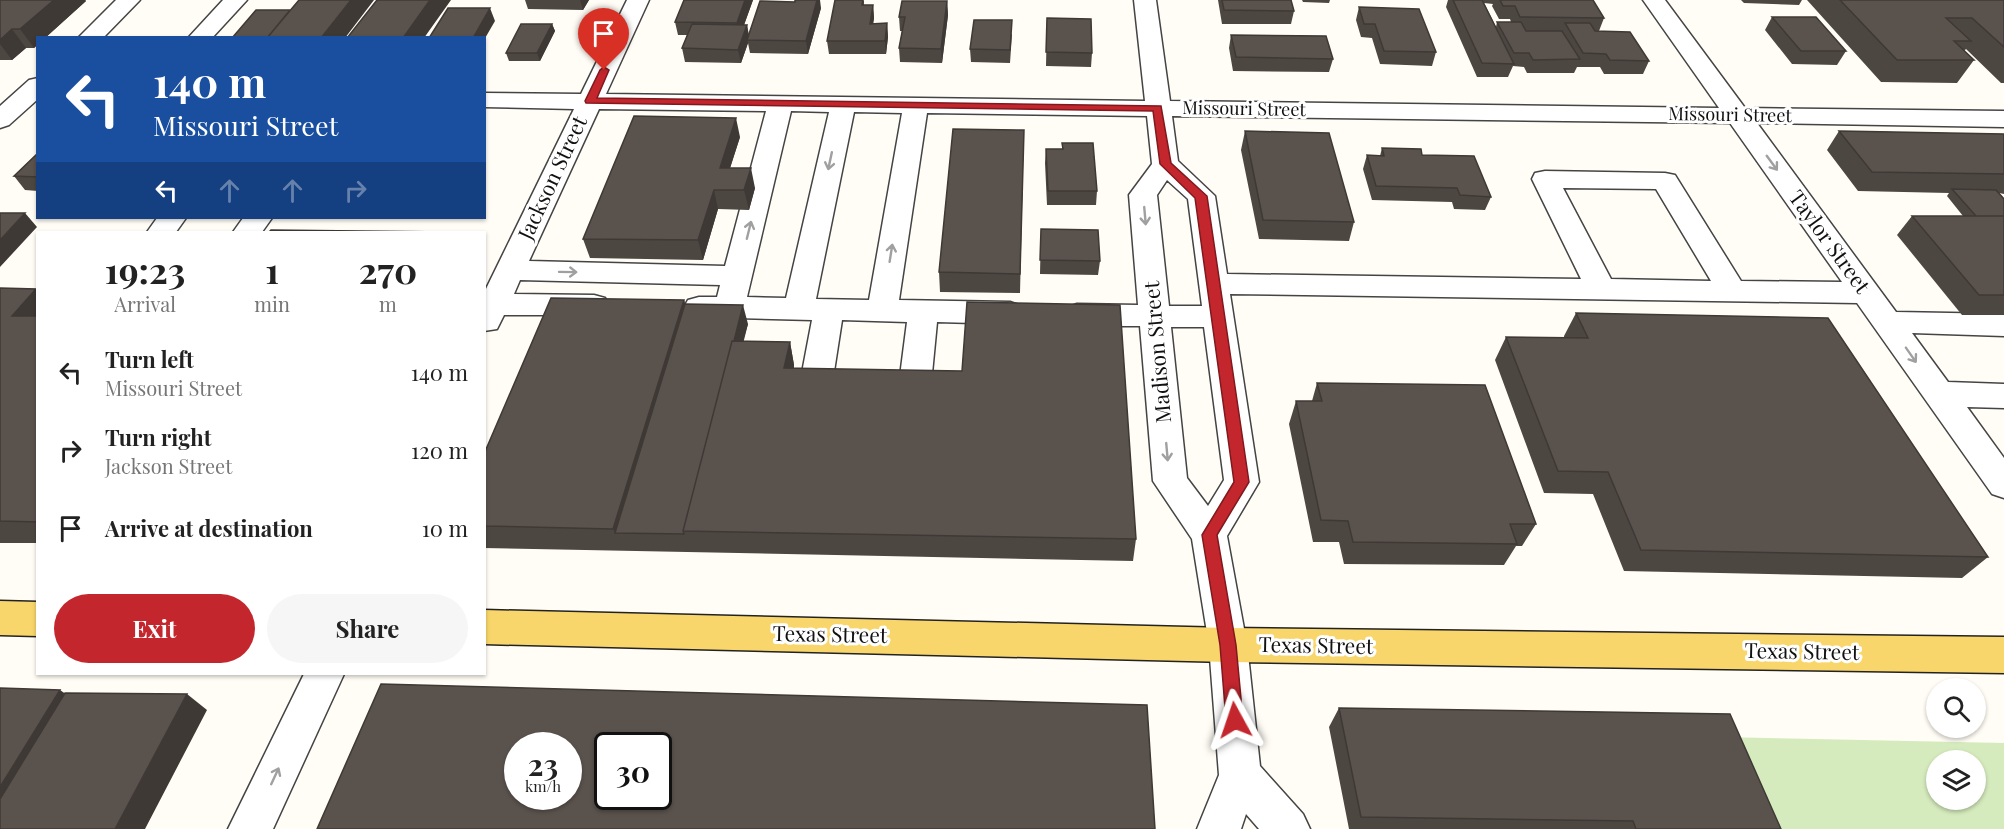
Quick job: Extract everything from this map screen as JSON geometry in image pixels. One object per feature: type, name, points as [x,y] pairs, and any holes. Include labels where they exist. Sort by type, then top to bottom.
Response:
[{"type":"main road","points":[[0,618],[36,618]]},
{"type":"main road","name":"Texas Street","points":[[486,627],[1228,645],[2004,655]]},
{"type":"street","points":[[91,36],[129,0]]},
{"type":"street","points":[[201,36],[236,0]]},
{"type":"street","name":"Jackson Street","points":[[488,310],[510,270],[638,0]]},
{"type":"street","points":[[1145,0],[1156,75],[1157,108],[1165,164],[1201,196],[1242,482],[1209,535]]},
{"type":"street","name":"Taylor Street","points":[[1654,0],[2004,484]]},
{"type":"street","points":[[0,94],[34,91]]},
{"type":"street","points":[[0,120],[34,91]]},
{"type":"street","points":[[486,117],[491,100]]},
{"type":"street","name":"Missouri Street","points":[[491,100],[2004,119]]},
{"type":"street","points":[[729,308],[781,103]]},
{"type":"street","points":[[798,309],[843,104]]},
{"type":"street","points":[[882,311],[916,105]]},
{"type":"street","name":"Madison Street","points":[[1165,164],[1143,195],[1170,481],[1209,535],[1228,645],[1240,775],[1219,829]]},
{"type":"street","points":[[1601,289],[1545,179],[1665,181],[1732,291]]},
{"type":"street","points":[[161,231],[171,219]]},
{"type":"street","points":[[248,231],[257,219]]},
{"type":"street","points":[[510,270],[738,276]]},
{"type":"street","points":[[1215,284],[1866,293]]},
{"type":"street","points":[[488,310],[627,306]]},
{"type":"street","points":[[672,307],[1219,317]]},
{"type":"street","points":[[817,378],[829,310]]},
{"type":"street","points":[[915,384],[923,312]]},
{"type":"street","points":[[1887,322],[2004,325]]},
{"type":"street","points":[[1938,394],[2004,396]]},
{"type":"street","points":[[250,829],[324,675]]},
{"type":"street","points":[[1240,775],[1288,829]]},
{"type":"green space","points":[[1719,737],[2004,743],[2004,829],[1758,829]]},
{"type":"building","points":[[0,0],[54,0],[20,29],[12,29],[0,40]]},
{"type":"building","points":[[299,0],[351,0],[323,36],[269,36]]},
{"type":"building","points":[[377,0],[430,0],[404,36],[349,36]]},
{"type":"building","points":[[684,0],[745,0],[737,23],[675,22]]},
{"type":"building","points":[[795,0],[817,0],[806,41],[747,40],[760,1],[795,2]]},
{"type":"building","points":[[835,0],[863,0],[862,5],[873,5],[870,24],[887,23],[885,41],[827,41]]},
{"type":"building","points":[[1222,0],[1291,0],[1294,11],[1224,10]]},
{"type":"building","points":[[1453,0],[1482,0],[1514,64],[1482,63]]},
{"type":"building","points":[[1500,0],[1593,0],[1604,18],[1520,17],[1515,6],[1503,6]]},
{"type":"building","points":[[1840,0],[2004,0],[2004,47],[1972,18],[1946,18],[1971,41],[1954,41],[1974,60],[1897,60]]},
{"type":"building","points":[[902,1],[947,1],[941,49],[899,48],[905,17],[899,17]]},
{"type":"building","points":[[1359,7],[1419,9],[1436,52],[1384,51],[1375,24],[1364,24]]},
{"type":"building","points":[[448,8],[490,8],[474,36],[430,36]]},
{"type":"building","points":[[256,10],[290,10],[269,36],[234,36]]},
{"type":"building","points":[[1772,17],[1816,17],[1846,51],[1801,51]]},
{"type":"building","points":[[1047,18],[1091,19],[1092,53],[1046,52]]},
{"type":"building","points":[[974,20],[1012,20],[1010,50],[970,49]]},
{"type":"building","points":[[1497,22],[1521,22],[1526,31],[1562,31],[1580,59],[1533,60],[1529,53],[1514,53]]},
{"type":"building","points":[[1565,23],[1590,23],[1595,31],[1630,32],[1649,61],[1610,60],[1606,54],[1583,53]]},
{"type":"building","points":[[521,24],[552,24],[537,53],[506,53]]},
{"type":"building","points":[[692,24],[747,25],[738,50],[682,48]]},
{"type":"building","points":[[1231,35],[1326,36],[1333,59],[1236,57]]},
{"type":"building","points":[[634,116],[736,118],[720,168],[751,168],[744,190],[714,190],[698,240],[583,239]]},
{"type":"building","points":[[953,129],[1024,130],[1020,274],[939,272]]},
{"type":"building","points":[[1245,131],[1329,133],[1354,222],[1263,220]]},
{"type":"building","points":[[1839,131],[2004,134],[2004,174],[1872,172]]},
{"type":"building","points":[[1062,143],[1093,143],[1097,191],[1048,191],[1046,149],[1063,149]]},
{"type":"building","points":[[1382,148],[1421,149],[1422,155],[1474,156],[1491,197],[1460,195],[1457,188],[1376,186],[1367,155],[1384,156]]},
{"type":"building","points":[[36,155],[36,177],[14,176]]},
{"type":"building","points":[[1952,189],[1996,190],[2004,199],[2004,216],[1976,216]]},
{"type":"building","points":[[0,213],[25,213],[0,240]]},
{"type":"building","points":[[1912,216],[2004,216],[2004,295],[1979,295]]},
{"type":"building","points":[[1041,229],[1098,230],[1100,261],[1040,260]]},
{"type":"building","points":[[271,230],[360,231],[270,231]]},
{"type":"building","points":[[0,288],[36,289],[12,316],[36,316],[36,522],[0,521]]},
{"type":"building","points":[[551,298],[684,300],[613,529],[486,526],[486,449]]},
{"type":"building","points":[[967,302],[1120,305],[1136,539],[683,531],[732,341],[790,342],[784,368],[962,371]]},
{"type":"building","points":[[685,304],[743,305],[684,534],[615,533]]},
{"type":"building","points":[[1576,313],[1828,318],[1988,557],[1641,550],[1608,472],[1558,471],[1506,337],[1588,338]]},
{"type":"building","points":[[1317,383],[1485,385],[1536,524],[1510,524],[1517,544],[1353,542],[1348,521],[1321,520],[1296,401],[1322,401]]},
{"type":"building","points":[[381,684],[1147,705],[1155,829],[317,829]]},
{"type":"building","points":[[0,688],[60,690],[0,787]]},
{"type":"building","points":[[65,693],[187,694],[115,829],[0,829],[0,799]]},
{"type":"building","points":[[1339,708],[1730,714],[1781,829],[1636,829],[1633,821],[1361,817]]},
{"type":"route","points":[[604,70],[590,101],[1157,108],[1165,164],[1201,196],[1242,482],[1209,535],[1228,645],[1235,720]]}]
